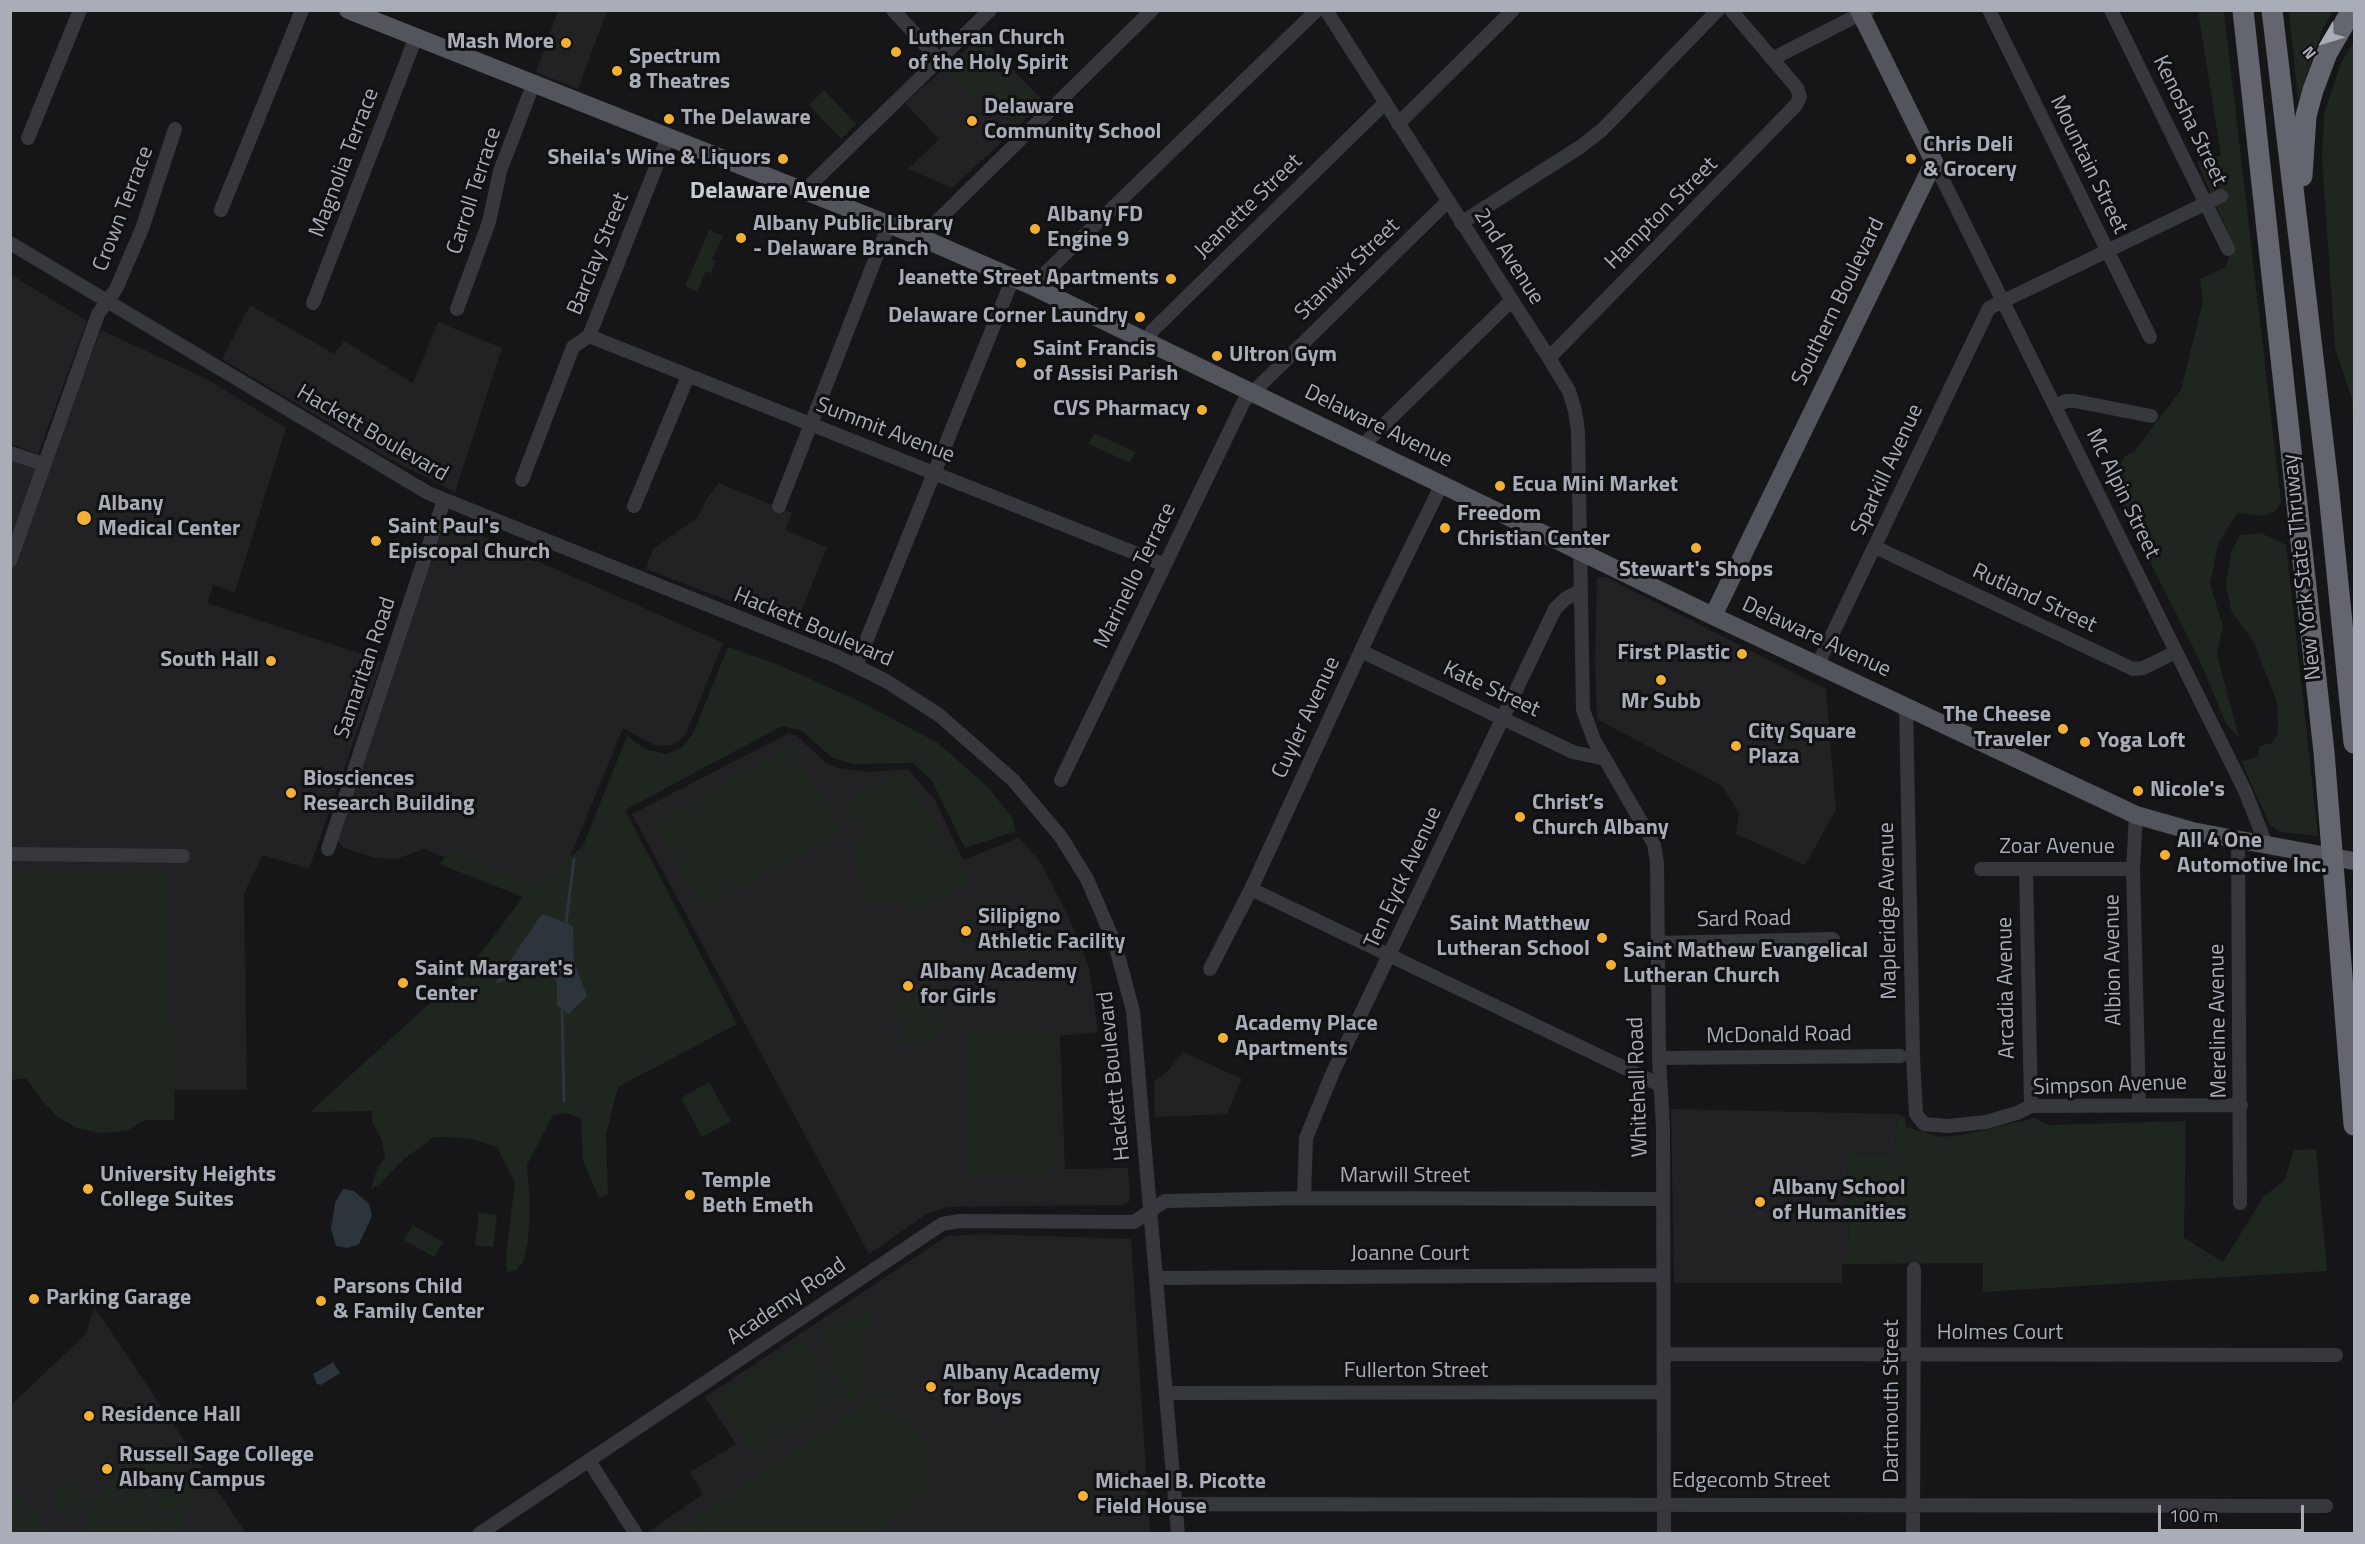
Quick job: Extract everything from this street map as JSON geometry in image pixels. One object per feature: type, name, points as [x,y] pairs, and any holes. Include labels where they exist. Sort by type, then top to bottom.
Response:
[{"type":"highway","points":[[2235,10],[2255,130]]},
{"type":"highway","name":"New York State Thruway","points":[[2243,10],[2324,752],[2355,1125]]},
{"type":"highway","name":"New York State Thruway","points":[[2272,10],[2329,493],[2355,743]]},
{"type":"highway","points":[[2305,290],[2302,169],[2306,116],[2322,64],[2352,10]]},
{"type":"main road","name":"Delaware Avenue","points":[[348,10],[889,224],[1032,286],[1579,549],[1713,616],[2136,815],[2192,831],[2355,861]]},
{"type":"main road","points":[[1863,12],[1935,165]]},
{"type":"main road","name":"Southern Boulevard","points":[[1713,616],[1929,172],[1935,165]]},
{"type":"street","points":[[28,138],[80,10]]},
{"type":"street","points":[[221,210],[302,10]]},
{"type":"street","points":[[893,10],[939,60]]},
{"type":"street","points":[[804,190],[990,10]]},
{"type":"street","points":[[921,237],[1152,10]]},
{"type":"street","points":[[1032,286],[1317,10]]},
{"type":"street","name":"2nd Avenue","points":[[1326,10],[1569,392],[1578,431],[1579,549]]},
{"type":"street","points":[[1398,124],[1513,10]]},
{"type":"street","points":[[1461,223],[1580,147],[1602,130],[1718,10]]},
{"type":"street","points":[[1731,10],[1772,59],[1863,12]]},
{"type":"street","name":"Mountain Street","points":[[1989,10],[2150,337]]},
{"type":"street","name":"Kenosha Street","points":[[2111,10],[2228,249]]},
{"type":"street","name":"Magnolia Terrace","points":[[313,303],[416,38]]},
{"type":"street","name":"Hampton Street","points":[[1549,358],[1762,143],[1796,105],[1800,96],[1797,88],[1772,59]]},
{"type":"street","name":"Carroll Terrace","points":[[457,309],[489,222],[500,171],[533,84]]},
{"type":"street","name":"Jeanette Street","points":[[1148,342],[1152,331],[1384,104]]},
{"type":"street","name":"Crown Terrace","points":[[10,561],[98,314],[116,289],[142,229],[176,129]]},
{"type":"street","name":"Barclay Street","points":[[522,480],[573,347],[589,336],[668,137]]},
{"type":"street","name":"Mc Alpin Street","points":[[1935,165],[2245,791],[2266,844]]},
{"type":"street","name":"Sparkill Avenue","points":[[1818,664],[1989,308],[2222,196]]},
{"type":"street","name":"Stanwix Street","points":[[1252,392],[1447,202]]},
{"type":"street","points":[[779,506],[889,224]]},
{"type":"street","name":"Hackett Boulevard","points":[[10,243],[378,466],[444,500],[856,666],[886,681],[939,715],[982,750],[1013,780],[1061,837],[1087,879],[1115,944],[1134,1011],[1178,1533]]},
{"type":"street","points":[[856,666],[1013,278]]},
{"type":"street","points":[[1362,446],[1512,300]]},
{"type":"street","name":"Summit Avenue","points":[[589,336],[1165,564]]},
{"type":"street","points":[[633,506],[688,376]]},
{"type":"street","name":"Marinello Terrace","points":[[1061,780],[1244,401],[1252,392]]},
{"type":"street","points":[[2055,406],[2066,401],[2075,401],[2151,416]]},
{"type":"street","points":[[10,453],[43,464]]},
{"type":"street","name":"Cuyler Avenue","points":[[1210,969],[1251,889],[1361,651],[1442,484]]},
{"type":"street","name":"Samaritan Road","points":[[328,849],[444,500]]},
{"type":"street","name":"Rutland Street","points":[[1875,547],[2133,669],[2143,668],[2176,652]]},
{"type":"street","name":"Whitehall Road","points":[[1579,549],[1582,710],[1605,759],[1653,844],[1657,863],[1664,1354],[1664,1533]]},
{"type":"street","name":"Ten Eyck Avenue","points":[[1304,1198],[1304,1156],[1310,1126],[1555,609],[1564,599],[1580,591]]},
{"type":"street","name":"Kate Street","points":[[1361,651],[1573,752],[1605,759]]},
{"type":"street","name":"Mapleridge Avenue","points":[[1906,706],[1916,1114]]},
{"type":"street","name":"Albion Avenue","points":[[2136,815],[2133,869],[2139,1104]]},
{"type":"street","name":"Mereline Avenue","points":[[2238,839],[2240,1203]]},
{"type":"street","points":[[10,854],[183,856]]},
{"type":"street","name":"Zoar Avenue","points":[[1981,868],[2133,869]]},
{"type":"street","name":"Arcadia Avenue","points":[[2026,869],[2031,1106]]},
{"type":"street","points":[[1251,889],[1660,1085]]},
{"type":"street","name":"Sard Road","points":[[1657,943],[1833,939]]},
{"type":"street","name":"McDonald Road","points":[[1659,1058],[1900,1056]]},
{"type":"street","name":"Simpson Avenue","points":[[1916,1114],[1924,1124],[1959,1126],[1986,1122],[2017,1113],[2031,1106],[2241,1105]]},
{"type":"street","name":"Marwill Street","points":[[1151,1211],[1165,1201],[1304,1198],[1662,1199]]},
{"type":"street","name":"Academy Road","points":[[479,1533],[942,1224],[960,1221],[1134,1222],[1151,1211]]},
{"type":"street","name":"Dartmouth Street","points":[[1913,1533],[1914,1269]]},
{"type":"street","name":"Joanne Court","points":[[1158,1278],[1663,1275]]},
{"type":"street","name":"Holmes Court","points":[[1664,1354],[2336,1355]]},
{"type":"street","name":"Fullerton Street","points":[[1168,1393],[1664,1392]]},
{"type":"street","points":[[589,1461],[636,1533]]},
{"type":"street","name":"Edgecomb Street","points":[[1176,1504],[1664,1503],[2326,1506]]},
{"type":"shaded area","points":[[558,11],[607,11],[578,89],[536,72]]},
{"type":"shaded area","points":[[2198,11],[2224,11],[2281,502],[2276,511],[2263,516],[2237,513],[2218,544],[2210,584],[2223,626],[2217,654],[2239,738],[2226,724],[2199,659],[2110,482],[2114,469],[2125,456],[2134,452],[2181,390],[2203,301],[2200,279],[2226,267],[2233,244],[2197,162],[2221,155]]},
{"type":"shaded area","points":[[2289,11],[2333,11],[2323,29],[2298,99]]},
{"type":"shaded area","name":"Delaware Community School","points":[[981,36],[1044,102],[952,188],[908,169],[939,139],[905,103]]},
{"type":"shaded area","points":[[980,39],[1038,101],[1020,120],[987,87],[971,98],[949,71]]},
{"type":"shaded area","points":[[2354,41],[2354,438],[2352,399],[2335,348],[2322,158],[2324,114],[2341,63]]},
{"type":"shaded area","points":[[824,90],[856,124],[841,139],[809,105]]},
{"type":"shaded area","points":[[709,230],[723,236],[712,259],[716,261],[711,273],[706,271],[697,292],[685,286]]},
{"type":"shaded area","points":[[10,274],[87,321],[38,454],[11,444]]},
{"type":"shaded area","points":[[250,305],[334,354],[344,341],[413,383],[438,322],[502,348],[455,492],[384,456],[222,359]]},
{"type":"shaded area","points":[[101,330],[209,380],[286,428],[235,592],[213,585],[207,603],[382,661],[309,869],[263,855],[244,893],[247,1090],[175,1090],[174,1120],[145,1120],[126,1131],[101,1133],[77,1128],[57,1116],[26,1078],[11,1080],[11,461],[45,473]]},
{"type":"shaded area","points":[[1094,433],[1135,452],[1130,463],[1089,444]]},
{"type":"shaded area","points":[[719,483],[792,513],[785,530],[827,547],[795,626],[646,569],[653,549],[698,517],[706,500]]},
{"type":"shaded area","points":[[445,520],[723,643],[685,736],[673,745],[656,746],[623,728],[552,901],[424,849],[396,859],[375,858],[342,847],[336,838]]},
{"type":"shaded area","points":[[2261,533],[2286,545],[2318,836],[2280,832],[2270,825],[2241,761],[2258,757],[2259,746],[2272,743],[2278,733],[2277,702],[2254,643],[2231,610],[2226,584],[2231,552],[2240,535]]},
{"type":"shaded area","name":"City Square Plaza","points":[[1606,577],[1826,689],[1836,810],[1805,865],[1736,834],[1739,813],[1722,786],[1597,719],[1595,661],[1597,579]]},
{"type":"shaded area","points":[[728,647],[777,664],[861,702],[938,743],[989,788],[1012,818],[1016,831],[965,848],[932,781],[913,763],[853,764],[833,758],[802,731],[782,726],[625,810],[737,1024],[618,1087],[606,1135],[608,1194],[599,1198],[583,1161],[581,1118],[566,1113],[553,1115],[527,1165],[530,1206],[528,1241],[523,1262],[516,1270],[507,1272],[506,1257],[515,1182],[497,1147],[468,1138],[434,1137],[404,1159],[380,1184],[371,1189],[376,1171],[385,1157],[382,1140],[372,1122],[372,1111],[310,1112],[472,965],[523,897],[439,864],[452,850],[524,882],[541,882],[583,846],[627,736],[645,749],[667,754],[682,747],[693,734]]},
{"type":"shaded area","name":"Albany Academy for Girls","points":[[789,733],[797,736],[826,763],[838,768],[867,772],[908,769],[935,800],[963,860],[1019,838],[1040,861],[1069,918],[1089,967],[1098,1032],[1060,1036],[1065,1169],[1128,1168],[1130,1201],[1122,1205],[948,1207],[928,1213],[869,1254],[632,814]]},
{"type":"shaded area","points":[[792,746],[840,832],[702,910],[653,823]]},
{"type":"shaded area","points":[[904,770],[969,882],[910,916],[902,900],[873,904],[863,898],[854,852],[857,838],[864,834],[846,803]]},
{"type":"shaded area","points":[[40,870],[52,870],[52,873],[165,872],[174,1120],[145,1120],[126,1131],[101,1133],[77,1128],[57,1116],[43,1102],[26,1078],[17,1079],[10,1059],[11,873],[40,873]]},
{"type":"shaded area","points":[[544,914],[573,926],[574,962],[587,996],[568,1014],[557,1005],[557,982],[551,976],[539,972],[495,983]]},
{"type":"shaded area","points":[[922,984],[942,996],[943,1029],[930,1043],[898,1043],[903,1022],[895,1006],[907,999],[901,989],[905,987],[908,991]]},
{"type":"shaded area","points":[[968,1031],[1054,1032],[1052,1175],[966,1174]]},
{"type":"shaded area","points":[[1183,1052],[1242,1079],[1227,1114],[1155,1117],[1154,1082],[1168,1071]]},
{"type":"shaded area","points":[[709,1082],[731,1121],[702,1137],[681,1098]]},
{"type":"shaded area","name":"Albany School of Humanities","points":[[1671,1109],[1897,1114],[1895,1154],[1847,1153],[1849,1249],[1842,1265],[1842,1283],[1674,1283]]},
{"type":"shaded area","points":[[1897,1114],[1905,1117],[1906,1127],[1940,1137],[1963,1135],[2035,1118],[2049,1125],[2186,1121],[2184,1238],[2223,1262],[2264,1196],[2284,1181],[2294,1150],[2316,1149],[2327,1271],[1983,1292],[1983,1263],[1842,1264],[1849,1249],[1847,1153],[1895,1154]]},
{"type":"shaded area","points":[[343,1189],[354,1191],[369,1204],[372,1216],[359,1244],[347,1248],[336,1246],[331,1229],[335,1203]]},
{"type":"shaded area","points":[[479,1212],[497,1215],[493,1247],[475,1245]]},
{"type":"shaded area","points":[[413,1225],[443,1242],[434,1257],[404,1240]]},
{"type":"shaded area","name":"Albany Academy for Boys","points":[[984,1234],[1131,1239],[1150,1533],[645,1534],[703,1494],[690,1472],[736,1444],[705,1397],[947,1236]]},
{"type":"shaded area","name":"Russell Sage College Albany Campus","points":[[94,1307],[246,1533],[11,1534],[11,1405],[86,1334]]},
{"type":"shaded area","points":[[872,1312],[856,1400],[848,1404],[818,1329]]},
{"type":"shaded area","points":[[802,1338],[841,1396],[753,1454],[715,1396]]},
{"type":"shaded area","points":[[333,1362],[340,1373],[321,1385],[317,1384],[313,1374]]},
{"type":"shaded area","points":[[884,1389],[891,1399],[877,1408],[899,1415],[911,1424],[925,1448],[929,1476],[924,1489],[911,1507],[872,1533],[699,1533],[700,1528],[691,1533],[680,1533],[678,1530]]},
{"type":"shaded area","points":[[161,1442],[182,1471],[143,1490],[131,1466]]},
{"type":"shaded area","points":[[127,1470],[158,1533],[90,1534],[83,1531],[94,1497]]},
{"type":"shaded area","points":[[180,1472],[192,1496],[157,1514],[145,1491]]},
{"type":"shaded area","points":[[183,1472],[201,1498],[182,1512],[187,1522],[172,1533],[164,1533],[158,1521],[177,1512],[175,1506],[195,1496]]},
{"type":"shaded area","points":[[70,1478],[86,1496],[75,1526],[68,1521],[53,1496]]},
{"type":"shaded area","points":[[19,1496],[27,1507],[36,1508],[47,1533],[11,1533],[11,1501]]},
{"type":"waterway","points":[[566,923],[574,859]]},
{"type":"waterway","points":[[562,1010],[564,1101]]},
{"type":"place","name":"Mash More","points":[[566,43]]},
{"type":"place","name":"Lutheran Church of the Holy Spirit","points":[[896,52]]},
{"type":"place","name":"Spectrum 8 Theatres","points":[[617,71]]},
{"type":"place","name":"The Delaware","points":[[669,119]]},
{"type":"place","name":"Delaware Community School","points":[[972,121]]},
{"type":"place","name":"Sheila's Wine & Liquors","points":[[783,159]]},
{"type":"place","name":"Chris Deli & Grocery","points":[[1911,159]]},
{"type":"place","name":"Albany FD Engine 9","points":[[1035,229]]},
{"type":"place","name":"Albany Public Library - Delaware Branch","points":[[741,238]]},
{"type":"place","name":"Jeanette Street Apartments","points":[[1171,279]]},
{"type":"place","name":"Delaware Corner Laundry","points":[[1140,317]]},
{"type":"place","name":"Ultron Gym","points":[[1217,356]]},
{"type":"place","name":"Saint Francis of Assisi Parish","points":[[1021,363]]},
{"type":"place","name":"CVS Pharmacy","points":[[1202,410]]},
{"type":"place","name":"Ecua Mini Market","points":[[1500,486]]},
{"type":"place","name":"Albany Medical Center","points":[[84,518]]},
{"type":"place","name":"Freedom Christian Center","points":[[1445,528]]},
{"type":"place","name":"Saint Paul's Episcopal Church","points":[[376,541]]},
{"type":"place","name":"Stewart's Shops","points":[[1696,548]]},
{"type":"place","name":"First Plastic","points":[[1742,654]]},
{"type":"place","name":"South Hall","points":[[271,661]]},
{"type":"place","name":"Mr Subb","points":[[1661,680]]},
{"type":"place","name":"The Cheese Traveler","points":[[2063,729]]},
{"type":"place","name":"Yoga Loft","points":[[2085,742]]},
{"type":"place","name":"City Square Plaza","points":[[1736,746]]},
{"type":"place","name":"Nicole's","points":[[2138,791]]},
{"type":"place","name":"Biosciences Research Building","points":[[291,793]]},
{"type":"place","name":"Christ’s Church Albany","points":[[1520,817]]},
{"type":"place","name":"All 4 One Automotive Inc.","points":[[2165,855]]},
{"type":"place","name":"Silipigno Athletic Facility","points":[[966,931]]},
{"type":"place","name":"Saint Matthew Lutheran School","points":[[1602,938]]},
{"type":"place","name":"Saint Mathew Evangelical Lutheran Church","points":[[1611,965]]},
{"type":"place","name":"Saint Margaret's Center","points":[[403,983]]},
{"type":"place","name":"Albany Academy for Girls","points":[[908,986]]},
{"type":"place","name":"Academy Place Apartments","points":[[1223,1038]]},
{"type":"place","name":"University Heights College Suites","points":[[88,1189]]},
{"type":"place","name":"Temple Beth Emeth","points":[[690,1195]]},
{"type":"place","name":"Albany School of Humanities","points":[[1760,1202]]},
{"type":"place","name":"Parking Garage","points":[[34,1299]]},
{"type":"place","name":"Parsons Child & Family Center","points":[[321,1301]]},
{"type":"place","name":"Albany Academy for Boys","points":[[931,1387]]},
{"type":"place","name":"Residence Hall","points":[[89,1416]]},
{"type":"place","name":"Russell Sage College Albany Campus","points":[[107,1469]]},
{"type":"place","name":"Michael B. Picotte Field House","points":[[1083,1496]]},
{"type":"district","name":"Delaware Avenue","points":[[780,192]]}]
